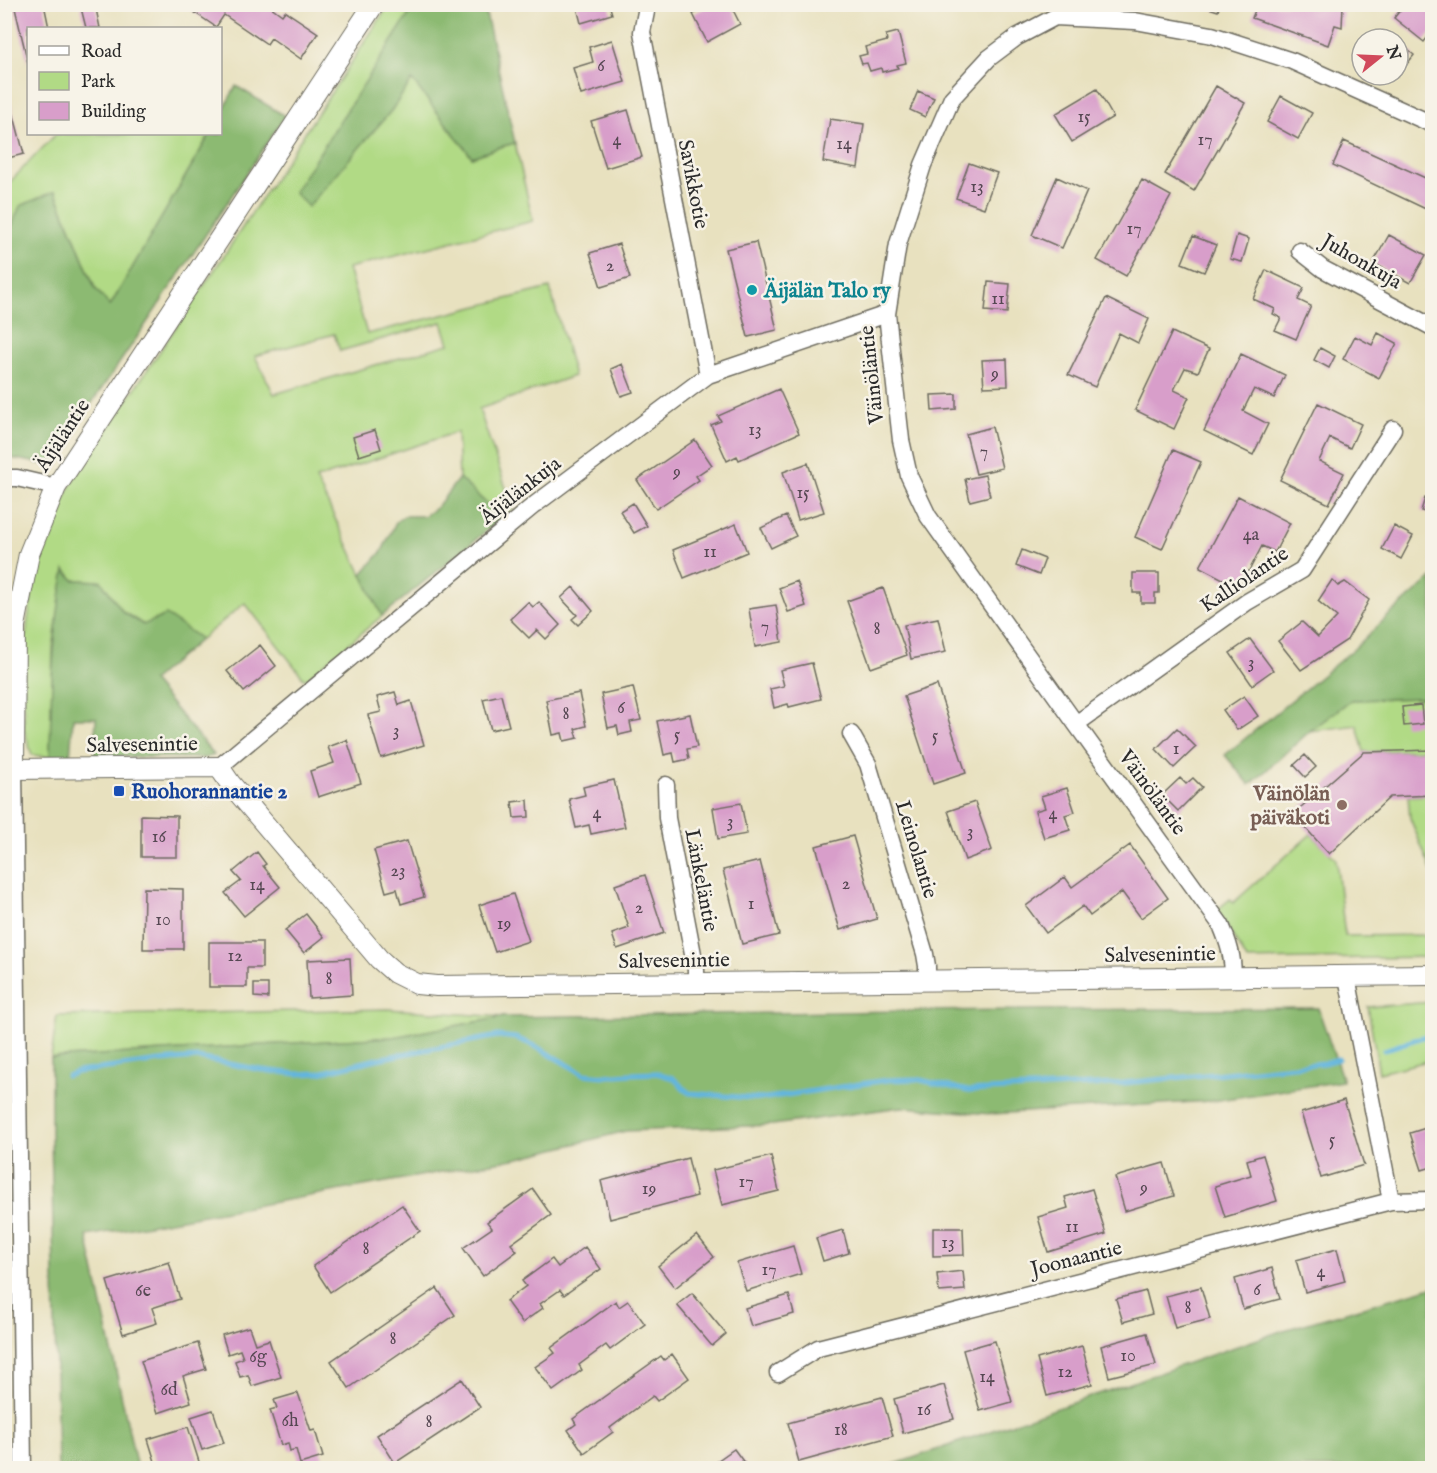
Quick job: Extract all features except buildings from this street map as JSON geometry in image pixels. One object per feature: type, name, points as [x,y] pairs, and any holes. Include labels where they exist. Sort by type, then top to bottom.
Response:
[{"type":"street","name":"Äijäläntie","points":[[23,1468],[14,769],[15,626],[29,554],[56,487],[374,4]]},
{"type":"street","name":"Savikkotie","points":[[651,4],[647,8],[642,32],[708,375]]},
{"type":"street","name":"Väinöläntie","points":[[1233,977],[1231,950],[1221,925],[928,516],[909,476],[901,440],[886,314],[898,244],[923,165],[952,98],[989,58],[1017,37],[1054,17],[1135,21],[1212,35],[1292,61],[1432,124]]},
{"type":"street","name":"Juhonkuja","points":[[1300,251],[1323,268],[1432,327]]},
{"type":"street","name":"Äijälänkuja","points":[[219,767],[533,506],[708,375],[886,314]]},
{"type":"street","name":"Kalliolantie","points":[[1076,724],[1247,602],[1302,570],[1393,429]]},
{"type":"street","points":[[4,478],[17,478],[56,487]]},
{"type":"street","name":"Leinolantie","points":[[851,734],[868,764],[926,954],[927,981]]},
{"type":"street","name":"Salvesenintie","points":[[14,769],[219,767],[379,959],[395,973],[417,984],[437,986],[1432,975]]},
{"type":"street","name":"Länkeläntie","points":[[666,785],[667,818],[696,970],[696,983]]},
{"type":"street","points":[[1347,977],[1391,1201]]},
{"type":"street","name":"Joonaantie","points":[[778,1372],[818,1348],[1391,1201],[1432,1200]]},
{"type":"green space","points":[[389,5],[415,5],[409,14],[391,111],[412,79],[472,157],[515,143],[533,221],[348,268],[367,334],[550,288],[574,376],[479,409],[513,509],[502,518],[459,478],[457,432],[316,479],[382,616],[305,680],[245,603],[201,639],[166,615],[144,625],[123,612],[101,581],[74,580],[65,570],[53,648],[50,757],[32,755],[24,730],[23,660],[34,582],[46,541],[72,482]],"holes":[[[442,322],[449,344],[274,394],[255,356],[334,334],[340,351]]]},
{"type":"green space","points":[[415,5],[484,5],[515,143],[472,157],[412,80],[391,111],[308,207],[294,192]]},
{"type":"green space","points":[[236,86],[285,116],[49,465],[5,457],[5,242],[20,206],[55,191],[95,288],[110,306],[209,135],[222,135],[222,112]]},
{"type":"green space","points":[[55,135],[209,135],[110,307],[95,288],[56,192],[5,242],[4,188]]},
{"type":"green space","points":[[459,478],[502,518],[382,616],[362,574],[382,551],[396,522],[404,516],[424,516],[437,507]]},
{"type":"green space","points":[[65,570],[74,580],[101,581],[123,612],[143,625],[166,615],[201,639],[152,681],[214,755],[205,758],[94,756],[96,718],[73,718],[70,757],[50,757],[55,640]]},
{"type":"green space","points":[[1432,578],[1432,709],[1426,709],[1421,698],[1351,700],[1310,731],[1250,785],[1225,755],[1354,649]]},
{"type":"green space","points":[[1421,698],[1426,709],[1432,709],[1432,750],[1364,752],[1357,725],[1310,731],[1351,700]]},
{"type":"green space","points":[[1432,795],[1432,872],[1410,818],[1408,796]]},
{"type":"green space","points":[[1311,834],[1336,859],[1345,936],[1430,935],[1432,957],[1247,960],[1217,910],[1230,899],[1233,903]]},
{"type":"green space","points":[[1432,1002],[1432,1060],[1379,1073],[1368,1007]]},
{"type":"green space","points":[[1318,1008],[1343,1081],[1212,1101],[991,1114],[901,1107],[773,1125],[626,1131],[519,1158],[87,1236],[137,1468],[58,1468],[51,1058],[393,1037],[504,1017]]},
{"type":"green space","points":[[388,1009],[504,1017],[393,1037],[51,1058],[57,1016]]},
{"type":"green space","points":[[1432,1287],[1432,1468],[884,1468],[1284,1330]]},
{"type":"waterway","points":[[1384,1050],[1432,1034]]},
{"type":"waterway","points":[[67,1076],[77,1072],[198,1058],[262,1070],[298,1074],[319,1073],[377,1059],[498,1036],[516,1038],[535,1046],[584,1074],[604,1076],[657,1073],[673,1078],[689,1093],[760,1099],[887,1080],[916,1079],[968,1091],[1114,1084],[1324,1063],[1338,1059]]},
{"type":"place","name":"Äijälän Talo ry","points":[[752,290]]},
{"type":"place","name":"Ruohorannantie 2","points":[[119,791]]},
{"type":"place","name":"Väinölän päiväkoti","points":[[1342,805]]}]
